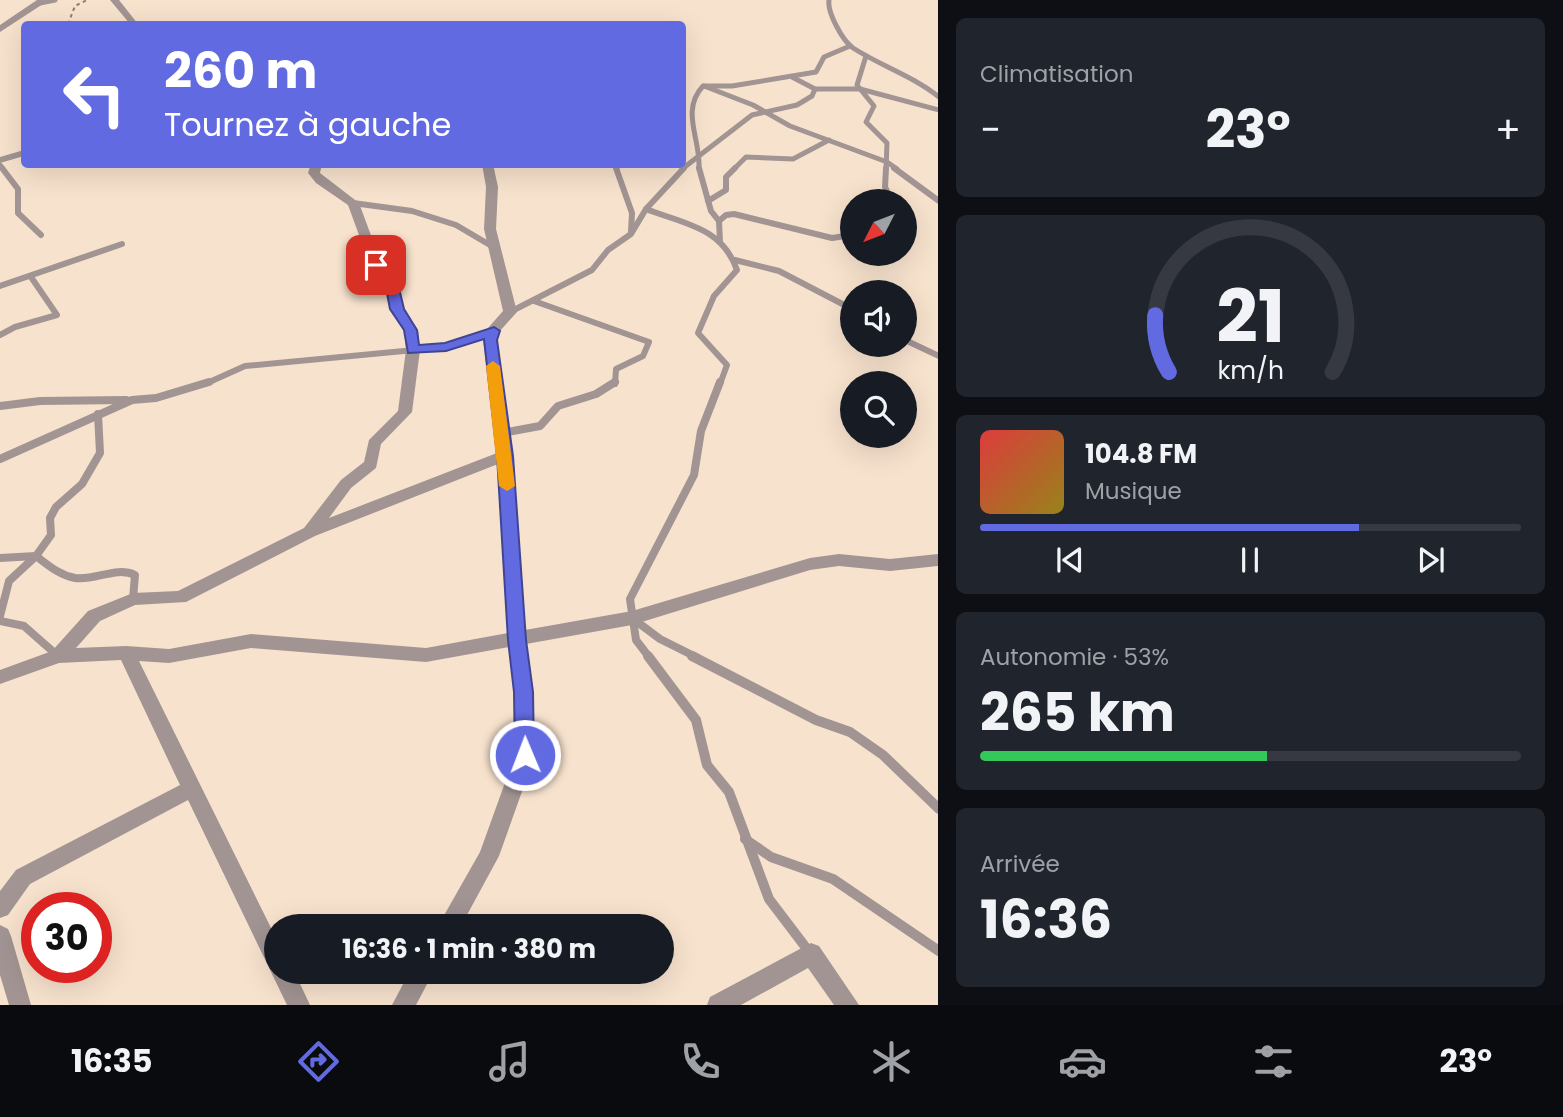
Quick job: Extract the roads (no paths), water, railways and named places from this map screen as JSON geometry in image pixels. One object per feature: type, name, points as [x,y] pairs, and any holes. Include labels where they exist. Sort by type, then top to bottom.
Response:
[{"type":"street","points":[[114,0],[132,21]]},
{"type":"street","points":[[0,29],[42,1]]},
{"type":"street","points":[[0,162],[21,154]]},
{"type":"street","points":[[309,532],[346,484],[371,464],[374,443],[405,412],[413,350],[411,330],[397,309],[392,288],[376,265],[353,202],[320,181],[314,173],[316,168]]},
{"type":"street","points":[[456,914],[489,856],[525,755],[524,692],[517,640],[505,456],[490,340],[510,312],[490,229],[492,187],[488,168]]},
{"type":"street","points":[[58,656],[94,616],[133,599],[180,597],[309,532],[505,456]]},
{"type":"street","points":[[0,677],[58,656],[126,653],[169,656],[251,641],[426,655],[632,618],[810,564],[839,560],[890,565],[938,559]]},
{"type":"street","points":[[126,653],[264,936]]},
{"type":"street","points":[[0,908],[23,877],[191,789]]},
{"type":"street","points":[[0,936],[14,1001]]},
{"type":"street","points":[[718,1005],[811,954],[848,1005]]},
{"type":"street","points":[[288,984],[299,1005]]},
{"type":"street","points":[[403,1005],[415,984]]},
{"type":"lane","points":[[42,1],[55,0]]},
{"type":"lane","points":[[829,0],[828,8],[850,47],[923,83],[938,97]]},
{"type":"lane","points":[[720,242],[719,221],[710,211],[699,171],[700,153],[691,115],[694,96],[703,86],[732,86],[816,72],[824,58],[850,47]]},
{"type":"lane","points":[[866,56],[857,85],[874,106],[866,122],[887,142],[886,189]]},
{"type":"lane","points":[[792,77],[815,89],[860,89],[938,110]]},
{"type":"lane","points":[[703,86],[765,111],[790,126],[887,162],[938,201]]},
{"type":"lane","points":[[686,168],[700,153],[717,144],[731,129],[752,115],[797,105],[812,96],[815,89]]},
{"type":"lane","points":[[686,115],[691,115]]},
{"type":"lane","points":[[708,201],[726,190],[726,177],[746,157],[793,159],[829,140]]},
{"type":"lane","points":[[0,162],[18,189],[18,213],[41,235]]},
{"type":"lane","points":[[616,168],[632,213],[631,234]]},
{"type":"lane","points":[[510,312],[592,270],[608,250],[631,234],[646,209],[686,168]]},
{"type":"lane","points":[[353,202],[412,211],[456,225],[495,248]]},
{"type":"lane","points":[[646,209],[670,220],[692,223],[720,242],[734,256],[737,270],[714,296],[712,306],[698,333],[705,345],[722,357],[727,365],[701,431],[694,475],[630,599],[636,640],[696,720],[707,765],[729,792],[769,899],[811,954]]},
{"type":"lane","points":[[719,221],[726,215],[734,214],[832,238],[840,237]]},
{"type":"lane","points":[[0,286],[31,278],[122,244]]},
{"type":"lane","points":[[735,260],[779,271],[840,303]]},
{"type":"lane","points":[[0,335],[15,327],[57,315],[31,278]]},
{"type":"lane","points":[[502,433],[540,426],[558,406],[596,394],[615,383],[616,369],[643,356],[649,346],[649,342],[534,300]]},
{"type":"lane","points":[[0,406],[40,401],[156,398],[166,393],[196,388],[245,366],[446,347],[494,331]]},
{"type":"lane","points":[[917,346],[938,356]]},
{"type":"lane","points":[[0,459],[132,400]]},
{"type":"lane","points":[[58,656],[24,626],[0,619],[9,581],[36,556],[51,535],[50,518],[55,507],[82,484],[100,453],[98,414]]},
{"type":"lane","points":[[0,558],[36,556],[55,571],[76,578],[127,571],[135,575],[133,599]]},
{"type":"lane","points":[[632,618],[660,639],[816,720],[829,722],[859,738],[891,763],[938,809]]},
{"type":"lane","points":[[744,838],[771,856],[833,879],[938,951]]}]
